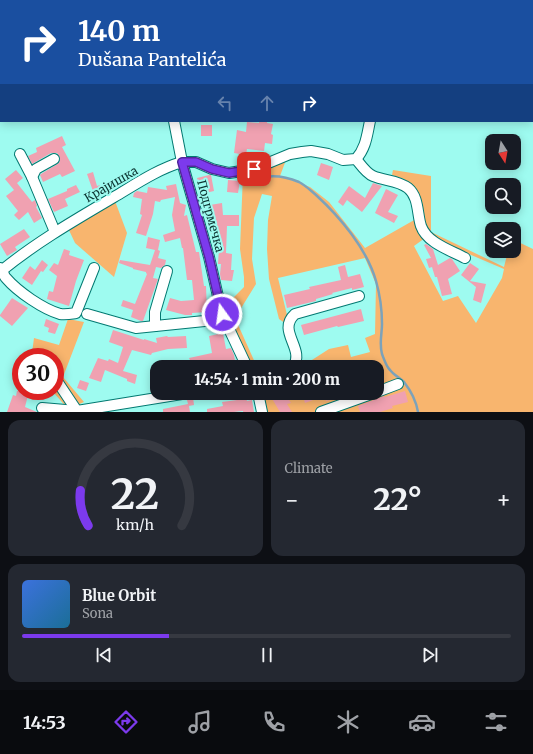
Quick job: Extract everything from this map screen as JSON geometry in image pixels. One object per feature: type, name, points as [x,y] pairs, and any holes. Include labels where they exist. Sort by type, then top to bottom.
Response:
[{"type":"street","name":"Подгрмечка","points":[[174,122],[182,162],[209,257],[224,319],[244,360]]},
{"type":"street","points":[[182,162],[196,162],[212,169],[229,173],[254,169],[290,154],[311,151],[328,154],[343,160],[356,159],[365,147],[370,122]]},
{"type":"street","points":[[20,154],[32,176],[55,232]]},
{"type":"street","points":[[32,176],[36,169],[54,159]]},
{"type":"street","points":[[356,159],[366,171],[373,176],[398,182],[409,189],[415,198],[421,226],[425,233],[435,243],[465,258]]},
{"type":"street","name":"Крајишка","points":[[1,270],[55,232],[146,178],[172,165],[182,162]]},
{"type":"street","points":[[1,270],[4,277],[29,298],[60,314],[69,315],[76,313],[94,268]]},
{"type":"street","points":[[155,326],[155,312],[167,271]]},
{"type":"street","points":[[297,360],[298,357],[288,328],[290,318],[295,314],[359,296]]},
{"type":"street","points":[[87,314],[136,328],[224,319]]},
{"type":"street","points":[[384,389],[398,384]]},
{"type":"street","points":[[64,392],[77,411]]},
{"type":"street","points":[[42,408],[77,411],[150,399]]},
{"type":"street","points":[[259,400],[262,412]]},
{"type":"street","points":[[321,412],[354,400]]},
{"type":"shaded area","points":[[286,160],[280,176],[310,187],[329,202],[365,248],[416,219],[425,238],[414,246],[443,301],[458,296],[476,323],[502,278],[504,269],[429,237],[413,186],[404,179],[392,175],[393,170],[431,176],[431,232],[504,267],[506,258],[521,258],[521,243],[533,249],[533,412],[266,412],[263,400],[384,400],[384,360],[312,360],[329,349],[348,345],[351,357],[370,352],[365,338],[375,334],[376,284],[365,258],[278,278],[288,319],[286,324],[279,319],[269,279],[267,249],[268,220],[272,196],[262,194],[254,218],[252,259],[256,284],[235,318],[254,360],[248,360],[222,304],[234,297],[244,287],[240,249],[243,174]]},
{"type":"shaded area","points":[[115,201],[127,233],[114,277],[75,243],[68,228]]},
{"type":"shaded area","points":[[68,319],[84,322],[64,374],[64,348],[33,348],[34,338],[59,345]]},
{"type":"shaded area","points":[[64,378],[84,402],[68,409],[60,400],[64,400]]},
{"type":"building","points":[[247,122],[267,122],[273,124],[271,134],[273,135],[272,144],[265,143],[264,151],[247,149],[246,155],[234,153],[237,130],[246,132]]},
{"type":"building","points":[[201,125],[212,125],[212,136],[201,136]]},
{"type":"building","points":[[62,136],[66,145],[62,147],[75,171],[62,177],[60,174],[43,182],[40,175],[59,163],[59,156],[57,153],[51,153],[32,164],[28,156],[37,152],[36,148]]},
{"type":"building","points":[[321,163],[333,167],[329,180],[317,175]]},
{"type":"building","points":[[16,170],[23,178],[17,183],[32,202],[35,200],[36,207],[42,218],[34,223],[28,212],[19,220],[14,215],[18,211],[6,196],[14,190],[5,179]]},
{"type":"building","points":[[93,172],[97,186],[100,185],[104,193],[95,197],[87,174]]},
{"type":"building","points":[[211,175],[214,191],[201,194],[197,178]]},
{"type":"building","points":[[228,180],[240,181],[238,193],[227,192]]},
{"type":"building","points":[[373,183],[382,186],[362,212],[347,200],[343,206],[338,202],[349,186],[365,198]]},
{"type":"building","points":[[176,184],[180,203],[186,205],[184,216],[187,215],[196,252],[199,252],[204,286],[206,286],[207,312],[192,313],[192,315],[185,315],[166,310],[170,298],[181,301],[194,300],[192,280],[187,280],[183,248],[180,238],[165,242],[163,235],[175,231],[172,215],[175,197],[161,200],[160,202],[155,201],[153,214],[146,236],[136,233],[142,215],[140,214],[142,199],[133,197],[134,193],[137,191],[147,193],[148,187],[167,190],[166,186]]},
{"type":"building","points":[[76,185],[80,192],[65,199],[68,206],[54,212],[48,199],[67,191],[67,189]]},
{"type":"building","points":[[386,189],[398,195],[388,212],[398,216],[394,223],[375,213]]},
{"type":"building","points":[[222,203],[223,215],[239,215],[239,226],[227,226],[226,253],[232,254],[231,270],[234,270],[232,281],[221,280],[221,264],[218,264],[219,248],[214,248],[215,234],[211,234],[209,220],[212,220],[210,205]]},
{"type":"building","points":[[24,229],[30,237],[15,247],[17,250],[7,256],[0,244]]},
{"type":"building","points":[[148,237],[160,240],[158,250],[160,251],[158,258],[166,260],[165,265],[161,268],[156,267],[153,278],[158,279],[143,321],[141,321],[131,317],[133,310],[121,306],[123,300],[135,304],[147,274],[146,272],[133,269],[119,263],[120,260],[150,265],[155,250],[146,248]]},
{"type":"building","points":[[426,244],[433,249],[438,265],[450,258],[460,271],[448,279],[452,294],[442,296],[437,277],[435,277],[432,267],[429,268],[426,259],[431,258],[424,245]]},
{"type":"building","points":[[64,249],[70,251],[69,255],[84,260],[69,306],[47,299],[49,291],[53,292],[57,276],[49,270],[54,263],[58,265]]},
{"type":"building","points":[[42,260],[48,265],[43,272],[41,271],[32,285],[22,278],[30,266],[35,270]]},
{"type":"building","points":[[470,263],[479,269],[470,281],[486,284],[481,303],[473,300],[476,287],[461,275]]},
{"type":"building","points":[[345,265],[348,277],[360,274],[364,287],[352,290],[352,288],[332,293],[333,294],[316,299],[316,301],[287,308],[284,295],[310,289],[309,287],[341,280],[338,267]]},
{"type":"building","points":[[12,298],[28,308],[12,326],[0,315]]},
{"type":"building","points":[[361,309],[364,321],[337,326],[304,335],[301,325]]},
{"type":"building","points":[[46,319],[59,324],[55,334],[48,332],[49,328],[44,326]]},
{"type":"building","points":[[113,330],[157,343],[156,338],[167,336],[186,336],[187,348],[168,349],[152,353],[151,355],[132,350],[123,371],[137,375],[135,384],[105,370],[101,382],[89,378],[98,358],[108,361],[109,359],[118,363],[123,347],[109,342]]},
{"type":"building","points":[[223,333],[226,349],[231,348],[235,360],[190,360],[189,358],[212,353],[209,336]]},
{"type":"building","points":[[80,380],[89,383],[86,391],[77,388]]},
{"type":"building","points":[[405,391],[408,402],[392,406],[393,408],[380,412],[360,412],[358,406],[374,400],[384,400],[384,396],[385,397]]},
{"type":"building","points":[[12,398],[12,400],[27,400],[25,407],[37,412],[7,412]]},
{"type":"building","points":[[187,400],[193,400],[194,405],[189,406],[190,412],[163,412],[163,409],[188,404]]},
{"type":"building","points":[[252,400],[254,412],[207,412],[207,409],[223,406],[222,402]]},
{"type":"building","points":[[273,400],[289,400],[291,403],[287,404],[292,412],[280,412]]},
{"type":"building","points":[[304,400],[313,400],[305,403]]},
{"type":"waterway","points":[[249,183],[261,178],[273,176],[299,182],[316,195],[352,234],[372,269],[377,286],[382,313],[382,354],[389,368],[404,382],[409,389],[415,400],[418,412]]},
{"type":"route","points":[[222,314],[209,257],[182,162],[196,162],[212,169],[229,173],[254,169]]}]
